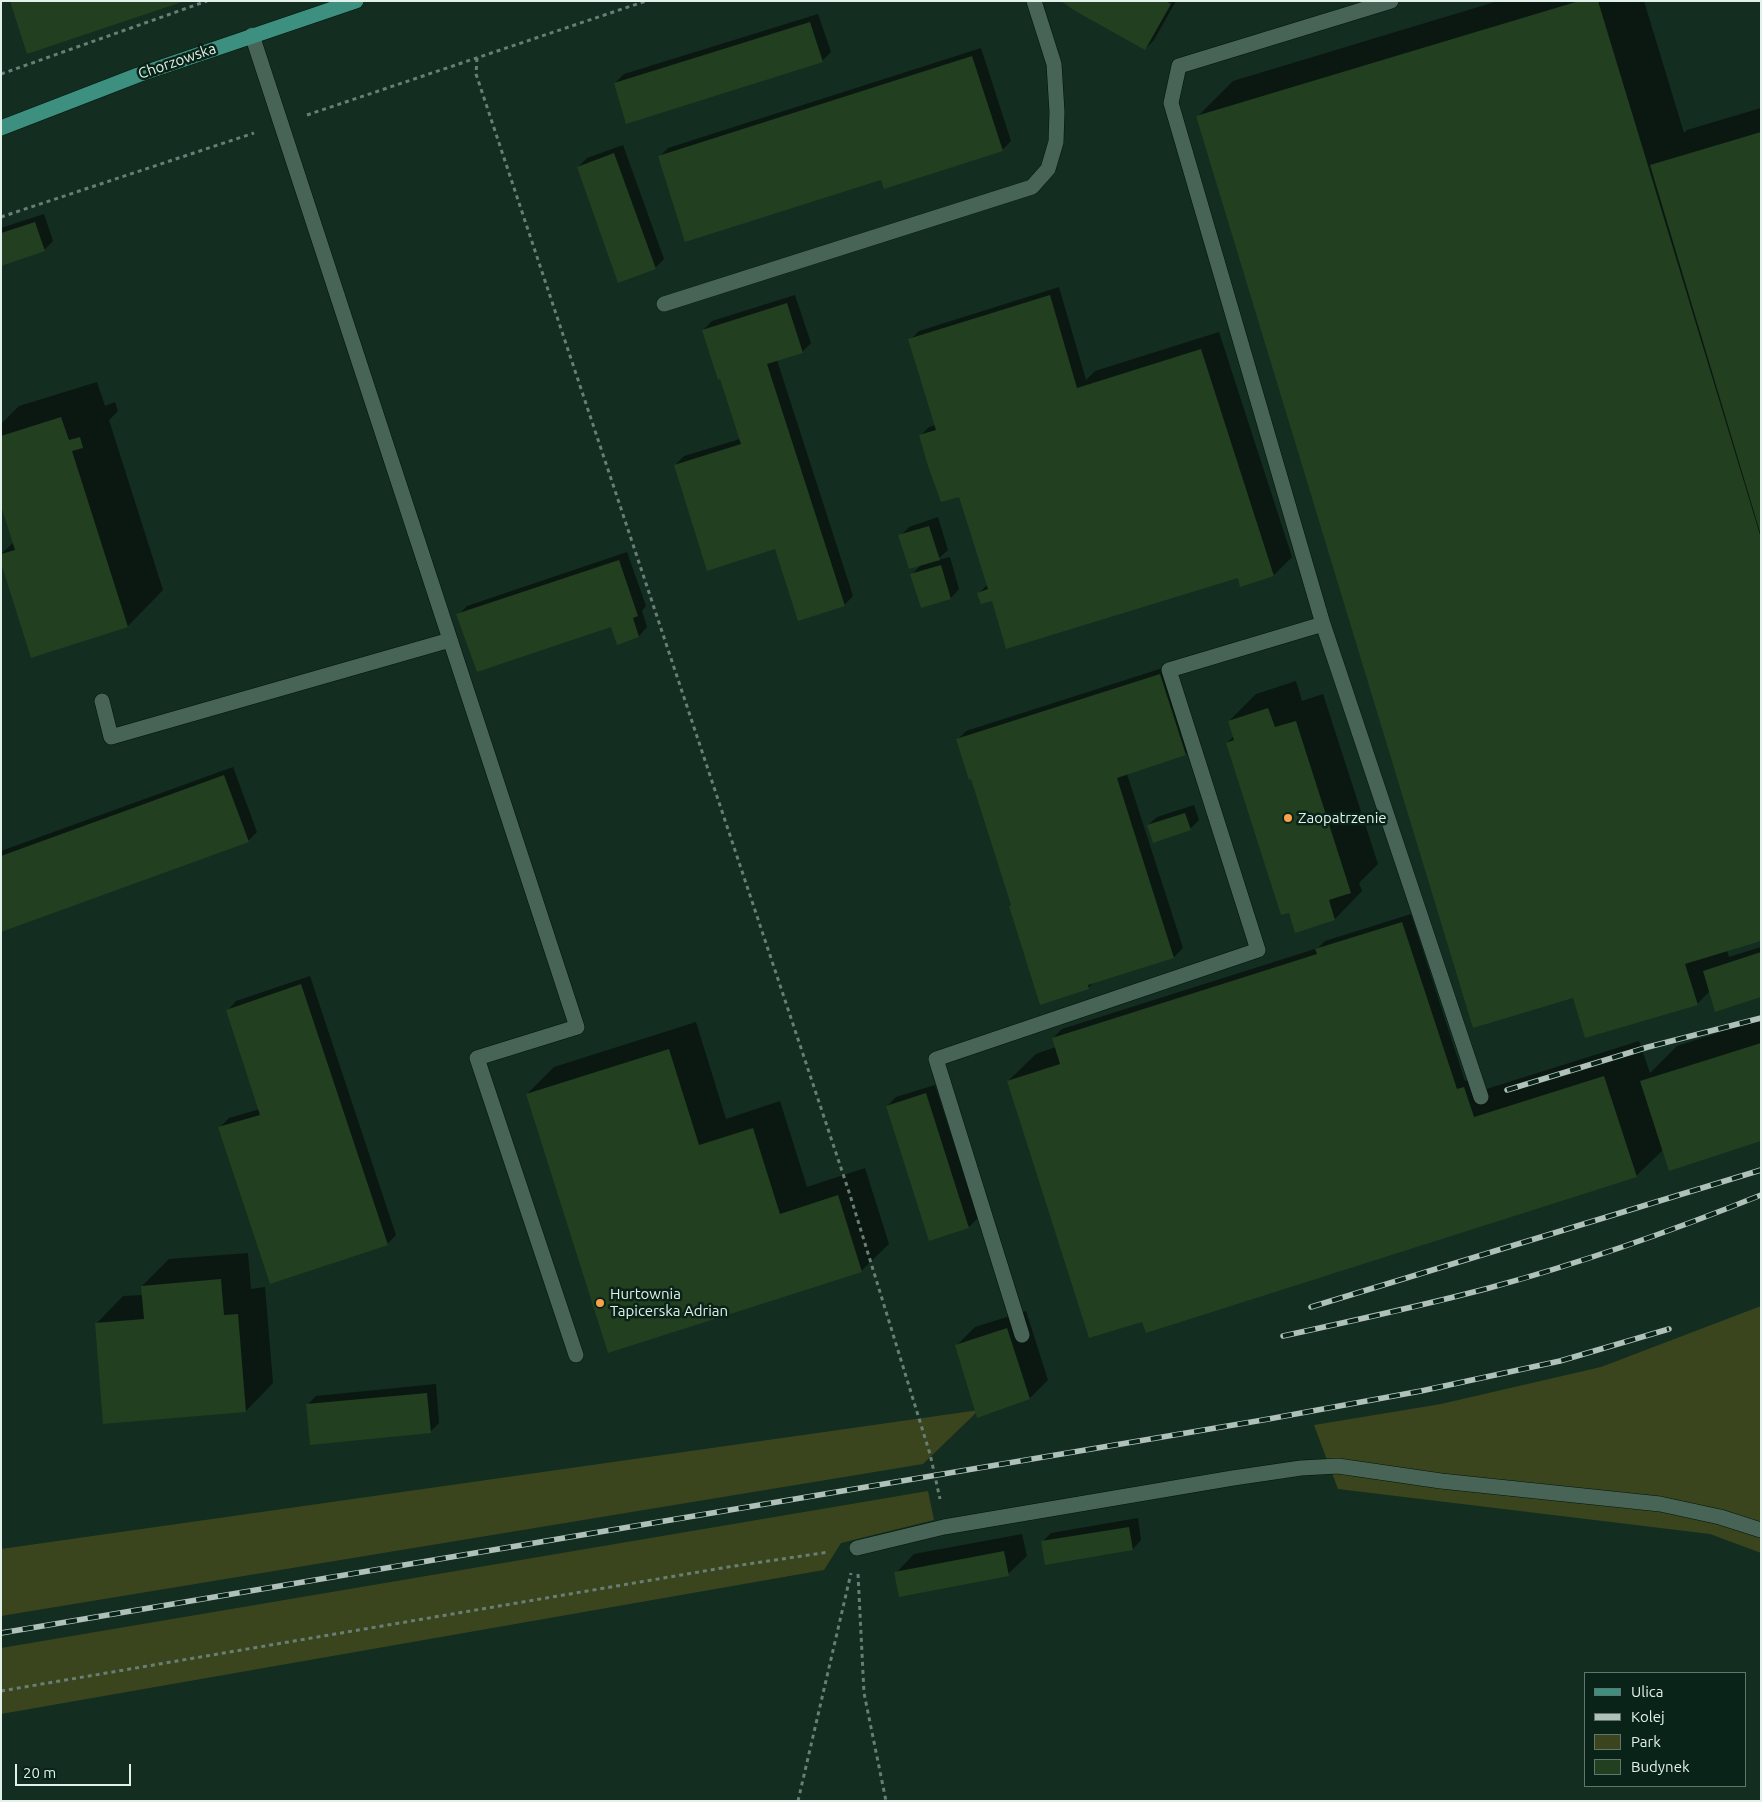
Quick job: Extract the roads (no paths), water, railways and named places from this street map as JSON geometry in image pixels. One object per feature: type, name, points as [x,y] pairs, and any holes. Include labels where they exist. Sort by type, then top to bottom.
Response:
[{"type":"main road","name":"Chorzowska","points":[[1,128],[138,75],[356,1]]},
{"type":"lane","points":[[664,304],[1032,187],[1048,169],[1056,142],[1057,112],[1054,64],[1034,1]]},
{"type":"lane","points":[[1391,1],[1179,66],[1171,103],[1323,624],[1481,1097]]},
{"type":"lane","points":[[252,35],[577,1027],[478,1058],[576,1355]]},
{"type":"lane","points":[[1022,1335],[936,1059],[1258,950],[1169,670],[1323,624]]},
{"type":"lane","points":[[102,701],[111,738],[450,640]]},
{"type":"lane","points":[[857,1548],[944,1527],[1233,1478],[1301,1468],[1338,1466],[1441,1481],[1660,1504],[1720,1517],[1761,1530]]},
{"type":"railway","points":[[1507,1090],[1648,1047],[1761,1018]]},
{"type":"railway","points":[[1311,1307],[1761,1170]]},
{"type":"railway","points":[[1283,1336],[1438,1301],[1558,1268],[1626,1246],[1761,1195]]},
{"type":"railway","points":[[1,1633],[1263,1420],[1421,1391],[1560,1361],[1669,1329]]},
{"type":"place","name":"Zaopatrzenie","points":[[1288,818]]},
{"type":"place","name":"Hurtownia Tapicerska Adrian","points":[[600,1303]]}]
